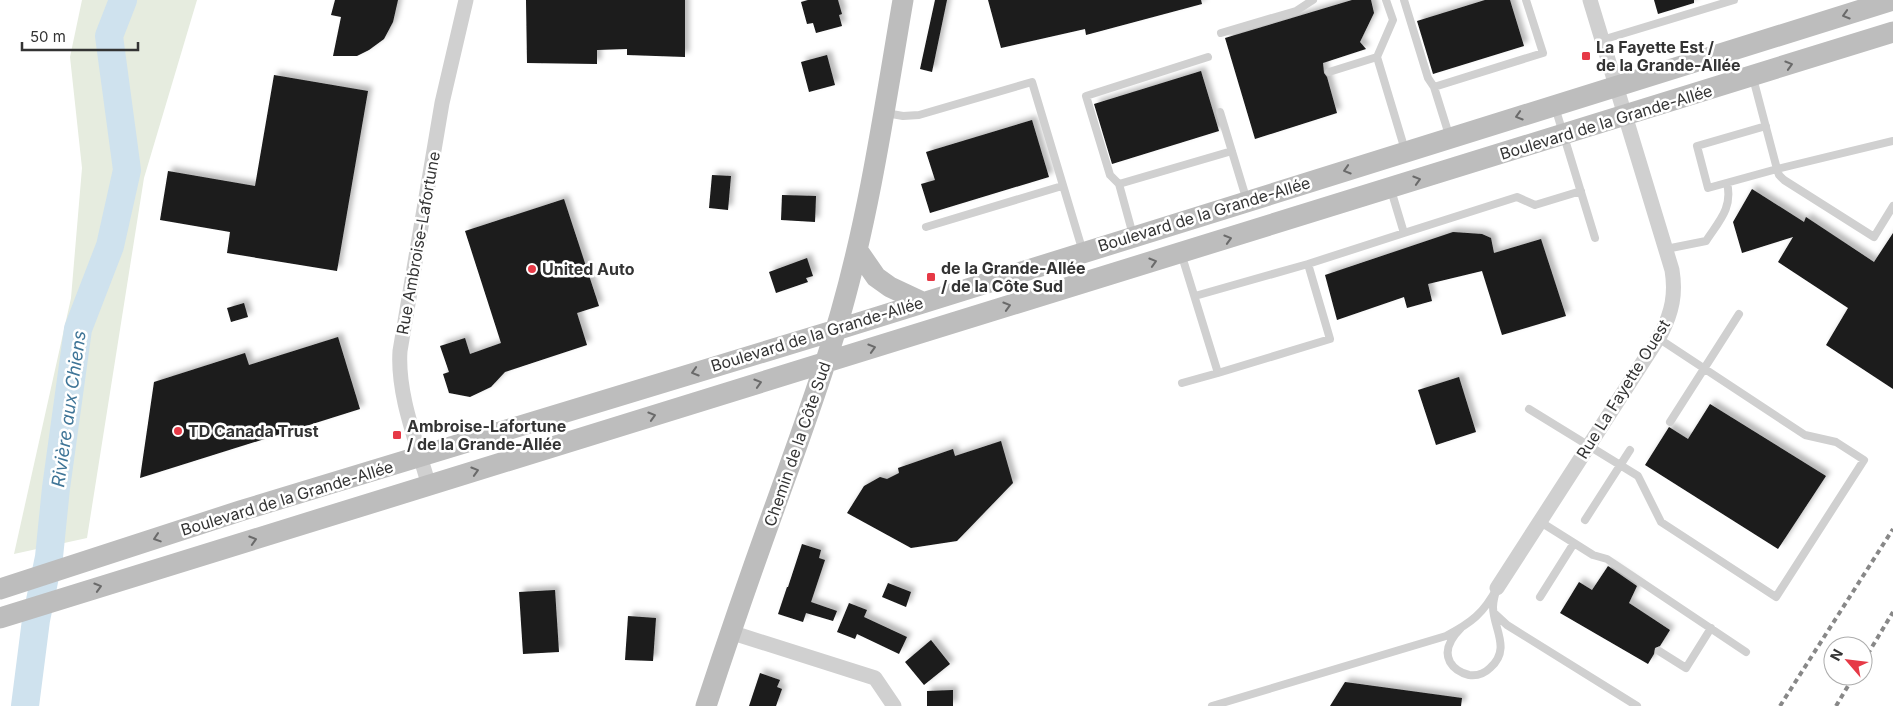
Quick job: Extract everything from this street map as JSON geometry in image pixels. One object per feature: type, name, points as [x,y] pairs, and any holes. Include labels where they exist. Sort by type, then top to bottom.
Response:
[{"type":"street","name":"Rue Ambroise-Lafortune","points":[[429,486],[402,387],[399,369],[400,351],[442,103],[466,0]]},
{"type":"street","name":"Chemin de la Côte Sud","points":[[706,706],[836,330],[858,251],[869,202],[903,0]]},
{"type":"street","name":"Rue La Fayette Ouest","points":[[1497,588],[1658,338],[1671,311],[1674,293],[1672,270],[1666,249],[1590,0]]},
{"type":"street","name":"Boulevard de la Grande-Allée","points":[[0,590],[240,512],[836,330],[1893,0]]},
{"type":"street","name":"Boulevard de la Grande-Allée","points":[[0,618],[1893,32]]},
{"type":"street","points":[[858,251],[876,277],[890,287],[922,302]]},
{"type":"street","points":[[44,575],[49,603]]},
{"type":"street","points":[[730,632],[875,678],[894,706]]},
{"type":"lane","points":[[1221,33],[1296,11],[1312,0]]},
{"type":"lane","points":[[1386,0],[1393,20],[1377,57],[1406,152]]},
{"type":"lane","points":[[1404,0],[1428,78],[1434,87],[1450,138]]},
{"type":"lane","points":[[1434,87],[1543,53],[1526,0]]},
{"type":"lane","points":[[1602,40],[1734,0]]},
{"type":"lane","points":[[1329,72],[1377,57]]},
{"type":"lane","points":[[1133,236],[1118,184],[1110,175],[1086,96],[1208,58]]},
{"type":"lane","points":[[1752,76],[1777,169],[1779,175],[1784,180],[1874,237],[1893,206]]},
{"type":"lane","points":[[883,113],[903,116],[919,115],[1032,82],[1083,252]]},
{"type":"lane","points":[[1555,105],[1594,238]]},
{"type":"lane","points":[[1220,112],[1247,201]]},
{"type":"lane","points":[[1766,126],[1697,146],[1708,188],[1893,141]]},
{"type":"lane","points":[[1118,184],[1232,151]]},
{"type":"lane","points":[[1666,249],[1706,241],[1729,204],[1728,183]]},
{"type":"lane","points":[[926,227],[1062,186]]},
{"type":"lane","points":[[1391,188],[1404,233]]},
{"type":"lane","points":[[1195,296],[1308,264],[1516,197],[1535,205],[1580,191]]},
{"type":"lane","points":[[1182,253],[1218,373]]},
{"type":"lane","points":[[1182,383],[1330,340],[1308,264]]},
{"type":"lane","points":[[1670,422],[1739,314]]},
{"type":"lane","points":[[1529,409],[1638,476],[1661,522],[1776,597],[1864,460],[1836,442],[1805,435],[1658,338]]},
{"type":"lane","points":[[1585,520],[1630,450]]},
{"type":"lane","points":[[1539,522],[1592,555],[1607,559],[1746,652]]},
{"type":"lane","points":[[1540,597],[1574,543]]},
{"type":"lane","points":[[1460,628],[1448,646],[1448,658],[1451,663],[1461,672],[1469,674],[1477,674],[1488,670],[1497,660],[1500,647],[1500,633],[1493,609],[1497,588]]},
{"type":"lane","points":[[1212,706],[1446,636],[1476,618],[1484,610],[1497,588]]},
{"type":"lane","points":[[1493,609],[1495,614],[1507,625],[1637,706]]},
{"type":"lane","points":[[1659,651],[1686,668],[1711,628]]},
{"type":"shaded area","points":[[82,0],[197,0],[144,178],[87,538],[14,554],[71,298],[82,168],[70,57]]},
{"type":"building","points":[[335,0],[398,0],[393,22],[384,39],[357,56],[333,56],[341,17],[331,15]]},
{"type":"building","points":[[526,0],[685,0],[685,57],[627,55],[627,49],[597,50],[597,64],[527,63]]},
{"type":"building","points":[[808,0],[838,0],[842,14],[839,15],[842,26],[816,33],[813,23],[807,24],[801,2]]},
{"type":"building","points":[[935,0],[947,0],[932,72],[920,69]]},
{"type":"building","points":[[988,0],[1201,0],[1202,4],[1086,35],[1085,29],[1001,48]]},
{"type":"building","points":[[1352,0],[1371,0],[1374,13],[1360,42],[1366,49],[1323,63],[1324,73],[1327,77],[1337,113],[1255,139],[1225,38]]},
{"type":"building","points":[[1485,0],[1510,0],[1524,46],[1433,74],[1417,21]]},
{"type":"building","points":[[1654,0],[1694,0],[1694,3],[1658,14]]},
{"type":"building","points":[[827,55],[835,85],[809,92],[801,62]]},
{"type":"building","points":[[1201,71],[1219,131],[1112,164],[1094,104]]},
{"type":"building","points":[[274,75],[368,91],[337,271],[227,253],[230,232],[160,220],[168,171],[255,186]]},
{"type":"building","points":[[1032,120],[1049,177],[930,213],[921,184],[935,180],[926,152]]},
{"type":"building","points":[[712,175],[731,176],[728,210],[709,208]]},
{"type":"building","points":[[1752,189],[1804,222],[1806,217],[1874,262],[1893,233],[1893,389],[1826,345],[1848,308],[1778,262],[1793,237],[1742,253],[1733,222]]},
{"type":"building","points":[[782,195],[816,196],[815,222],[781,220]]},
{"type":"building","name":"United Auto","points":[[564,199],[599,306],[577,313],[587,345],[505,372],[491,387],[470,397],[449,393],[443,374],[449,372],[440,346],[465,338],[470,354],[501,343],[465,231]]},
{"type":"building","points":[[1453,232],[1482,234],[1491,238],[1494,253],[1541,239],[1566,316],[1502,335],[1482,271],[1428,284],[1432,301],[1407,308],[1404,297],[1337,320],[1325,275]]},
{"type":"building","points":[[807,258],[813,276],[806,278],[808,282],[776,293],[769,272]]},
{"type":"building","points":[[244,303],[248,317],[231,322],[227,308]]},
{"type":"building","points":[[338,337],[360,409],[140,478],[154,382],[245,353],[249,365]]},
{"type":"building","points":[[1459,377],[1476,432],[1436,445],[1418,390]]},
{"type":"building","points":[[1710,404],[1826,476],[1778,549],[1645,465],[1669,427],[1688,439]]},
{"type":"building","points":[[1001,441],[1013,483],[957,541],[911,548],[847,513],[864,486],[880,477],[887,479],[899,473],[898,468],[953,449],[955,456]]},
{"type":"building","points":[[802,544],[821,550],[819,558],[825,560],[811,602],[837,611],[833,621],[806,613],[803,622],[778,614]]},
{"type":"building","points":[[1608,566],[1637,586],[1629,603],[1670,630],[1660,646],[1655,648],[1648,664],[1560,613],[1579,582],[1592,590]]},
{"type":"building","points":[[888,583],[911,592],[906,607],[882,597]]},
{"type":"building","points":[[555,590],[559,652],[523,654],[519,592]]},
{"type":"building","points":[[849,603],[867,610],[864,617],[907,637],[899,654],[857,634],[855,639],[837,632]]},
{"type":"building","points":[[628,616],[656,618],[653,661],[625,660]]},
{"type":"building","points":[[931,640],[950,664],[924,685],[905,662]]},
{"type":"building","points":[[760,673],[780,680],[777,687],[782,689],[776,706],[749,706]]},
{"type":"building","points":[[1345,682],[1462,698],[1461,706],[1330,706]]},
{"type":"building","points":[[953,690],[953,706],[927,706],[927,691]]},
{"type":"waterway","name":"Rivière aux Chiens","points":[[25,706],[36,620],[49,557],[56,488],[78,329],[110,246],[127,170],[109,36],[123,0]]},
{"type":"railway","points":[[1780,706],[1893,529]]},
{"type":"railway","points":[[1873,645],[1893,612]]},
{"type":"railway","points":[[1836,706],[1848,686]]},
{"type":"place","name":"La Fayette Est / de la Grande-Allée","points":[[1586,56]]},
{"type":"place","name":"United Auto","points":[[532,269]]},
{"type":"place","name":"de la Grande-Allée / de la Côte Sud","points":[[931,277]]},
{"type":"place","name":"TD Canada Trust","points":[[178,431]]},
{"type":"place","name":"Ambroise-Lafortune / de la Grande-Allée","points":[[397,435]]}]
